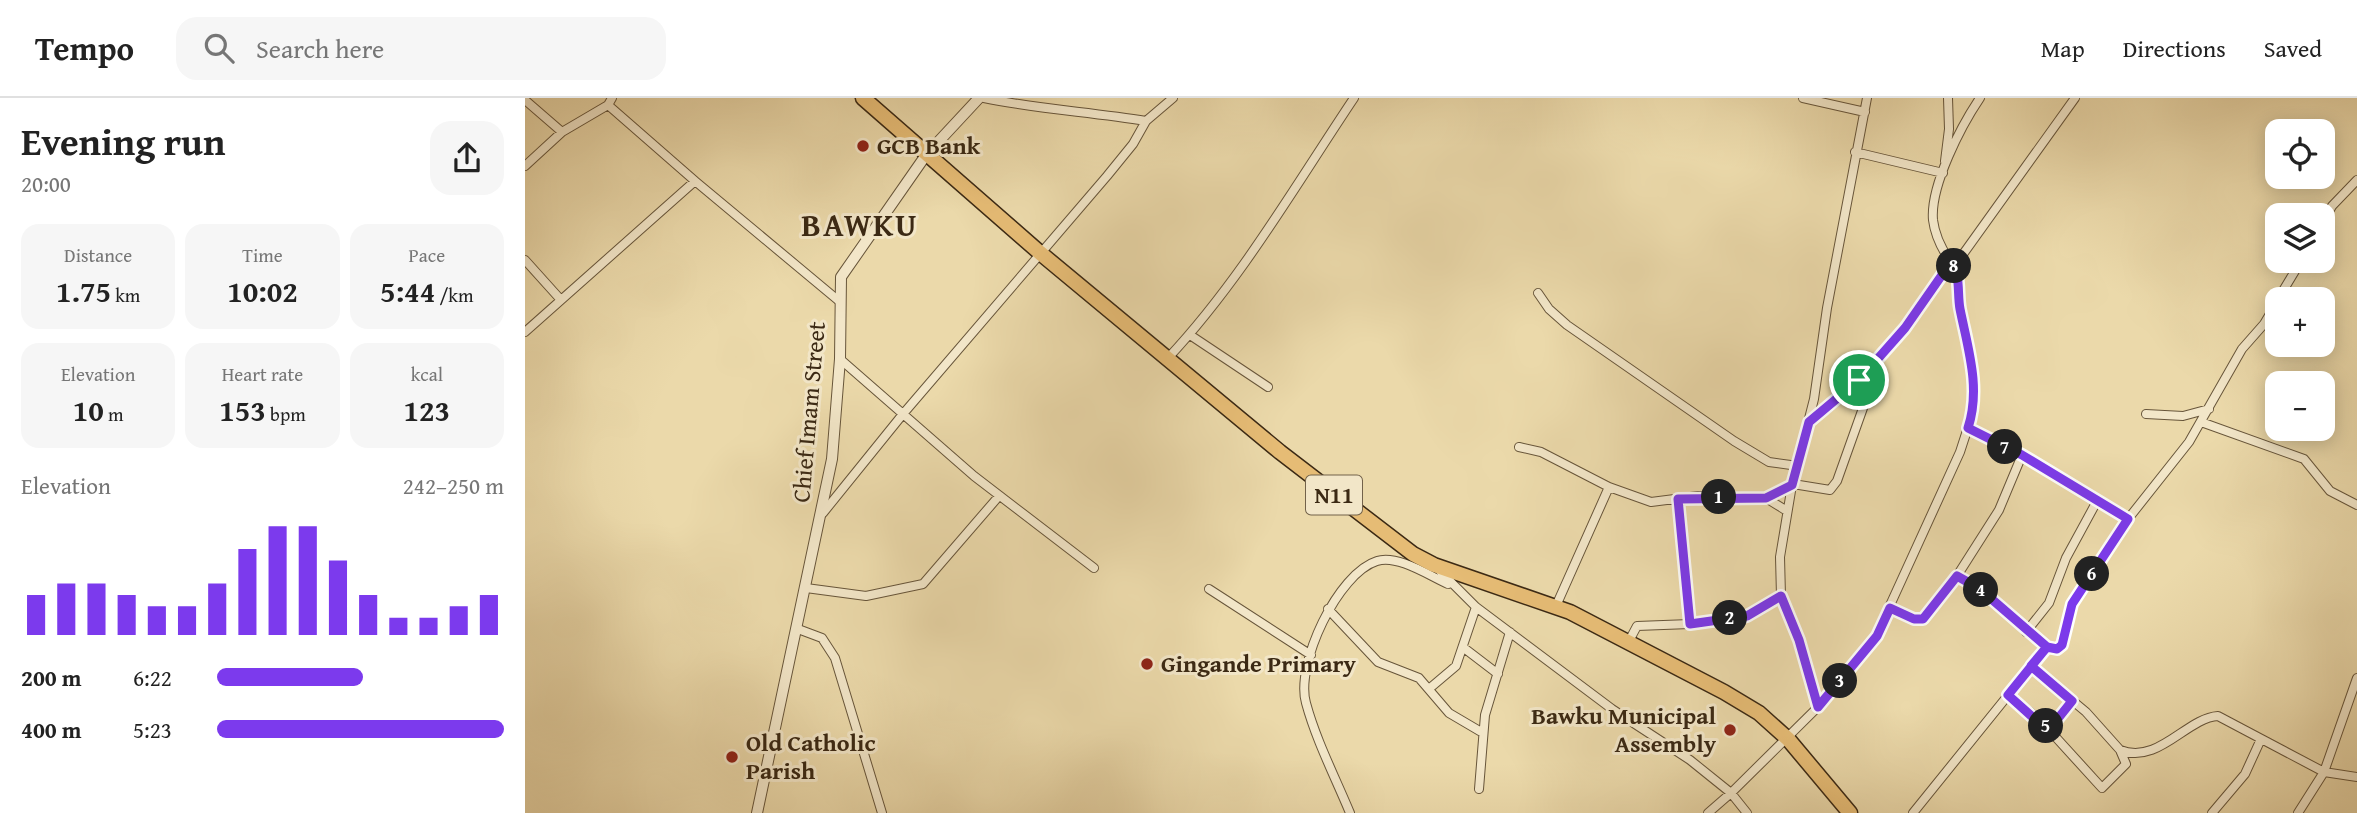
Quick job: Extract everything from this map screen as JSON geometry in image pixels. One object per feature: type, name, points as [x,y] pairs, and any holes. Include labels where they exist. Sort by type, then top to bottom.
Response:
[{"type":"highway","name":"N11","points":[[863,98],[1039,252],[1328,490],[1413,554],[1434,565],[1556,607],[1629,641],[1724,692],[1759,713],[1788,738],[1850,813]]},
{"type":"street","name":"Chief Imam Street","points":[[757,813],[823,513],[832,459],[840,359],[841,277],[926,155],[982,98]]},
{"type":"street","points":[[982,98],[1024,107],[1084,110],[1146,121]]},
{"type":"street","points":[[823,513],[1039,252],[1122,157],[1146,121],[1173,98]]},
{"type":"street","points":[[1168,358],[1190,335],[1251,255],[1355,98]]},
{"type":"street","points":[[1803,98],[1864,112]]},
{"type":"street","points":[[1818,707],[1799,640],[1781,596],[1780,557],[1792,484],[1809,422],[1867,98]]},
{"type":"street","points":[[1948,98],[1949,129],[1943,170],[1934,200],[1933,220],[1957,270]]},
{"type":"street","points":[[1943,170],[1980,98]]},
{"type":"street","points":[[1709,813],[1818,707],[1877,636],[1948,482],[1972,415],[1973,366],[1960,307],[1957,270],[1976,233],[2075,98]]},
{"type":"street","points":[[525,100],[562,132]]},
{"type":"street","points":[[525,166],[562,132],[610,102],[695,181],[839,301]]},
{"type":"street","points":[[1856,152],[1943,170]]},
{"type":"street","points":[[2335,204],[2357,180]]},
{"type":"street","points":[[525,332],[695,181]]},
{"type":"street","points":[[525,260],[561,300]]},
{"type":"street","points":[[1809,422],[1871,368],[1913,318],[1951,262]]},
{"type":"street","points":[[1538,293],[1549,309],[1567,325],[1734,441],[1769,462],[1798,466]]},
{"type":"street","points":[[1957,576],[1980,589],[2026,632],[2047,647],[2057,649],[2062,645],[2072,604],[2128,519],[2170,467],[2209,410],[2242,349],[2265,322]]},
{"type":"street","points":[[1190,335],[1268,387]]},
{"type":"street","points":[[840,359],[999,496],[1094,568]]},
{"type":"street","points":[[1519,447],[1541,452],[1609,487],[1651,502],[1766,498],[1792,484],[1822,491],[1830,490],[1837,481],[1868,394],[1871,368]]},
{"type":"street","points":[[2146,414],[2183,416],[2209,410]]},
{"type":"street","points":[[2201,422],[2304,459],[2330,491],[2357,505]]},
{"type":"street","points":[[1968,428],[2022,455],[2128,519]]},
{"type":"street","points":[[1890,608],[1914,619],[1923,619],[1957,576],[1999,510],[2022,455]]},
{"type":"street","points":[[1556,607],[1609,487]]},
{"type":"street","points":[[806,588],[866,596],[923,584],[999,496]]},
{"type":"street","points":[[1766,498],[1787,511]]},
{"type":"street","points":[[1678,499],[1690,624]]},
{"type":"street","points":[[2026,632],[2049,603],[2066,558],[2097,501]]},
{"type":"street","points":[[1350,813],[1305,700],[1311,655],[1319,628],[1328,609],[1366,567],[1379,560],[1395,561],[1451,585]]},
{"type":"street","points":[[1434,565],[1451,585],[1476,607],[1619,715],[1690,760],[1731,793],[1747,813]]},
{"type":"street","points":[[1209,589],[1311,655]]},
{"type":"street","points":[[1629,641],[1637,626],[1690,624],[1747,616],[1781,596]]},
{"type":"street","points":[[1430,688],[1448,675],[1464,648],[1476,607]]},
{"type":"street","points":[[1328,609],[1378,662],[1419,678],[1449,713],[1483,733]]},
{"type":"street","points":[[798,629],[822,638],[835,658],[881,813]]},
{"type":"street","points":[[1479,789],[1487,703],[1510,632]]},
{"type":"street","points":[[1913,813],[2047,647]]},
{"type":"street","points":[[1464,648],[1498,674]]},
{"type":"street","points":[[2008,695],[2048,731],[2102,788],[2126,764],[2120,750],[2072,701],[2031,666]]},
{"type":"street","points":[[2298,813],[2324,772],[2357,678]]},
{"type":"street","points":[[2048,731],[2072,701]]},
{"type":"street","points":[[2120,750],[2128,753],[2167,744],[2204,717],[2218,716],[2324,772],[2357,777]]},
{"type":"street","points":[[2212,813],[2245,774],[2261,739]]},
{"type":"place","name":"GCB Bank","points":[[863,146]]},
{"type":"place","name":"Gingande Primary","points":[[1147,664]]},
{"type":"place","name":"Bawku Municipal Assembly","points":[[1730,730]]},
{"type":"place","name":"Old Catholic Parish","points":[[732,757]]},
{"type":"district","name":"BAWKU","points":[[860,225]]},
{"type":"route","points":[[1859,380],[1809,422],[1792,485],[1766,498],[1698,496],[1678,499],[1690,624],[1747,616],[1781,596],[1799,640],[1818,707],[1877,636],[1890,608],[1914,619],[1923,619],[1957,576],[1980,589],[2036,641],[2047,647],[2031,666],[2072,701],[2048,731],[2046,726],[2008,695],[2041,655],[2047,647],[2060,648],[2072,604],[2128,519],[2022,455],[1968,428],[1972,415],[1973,366],[1960,307],[1957,270],[1951,262],[1922,307],[1859,380]]}]
